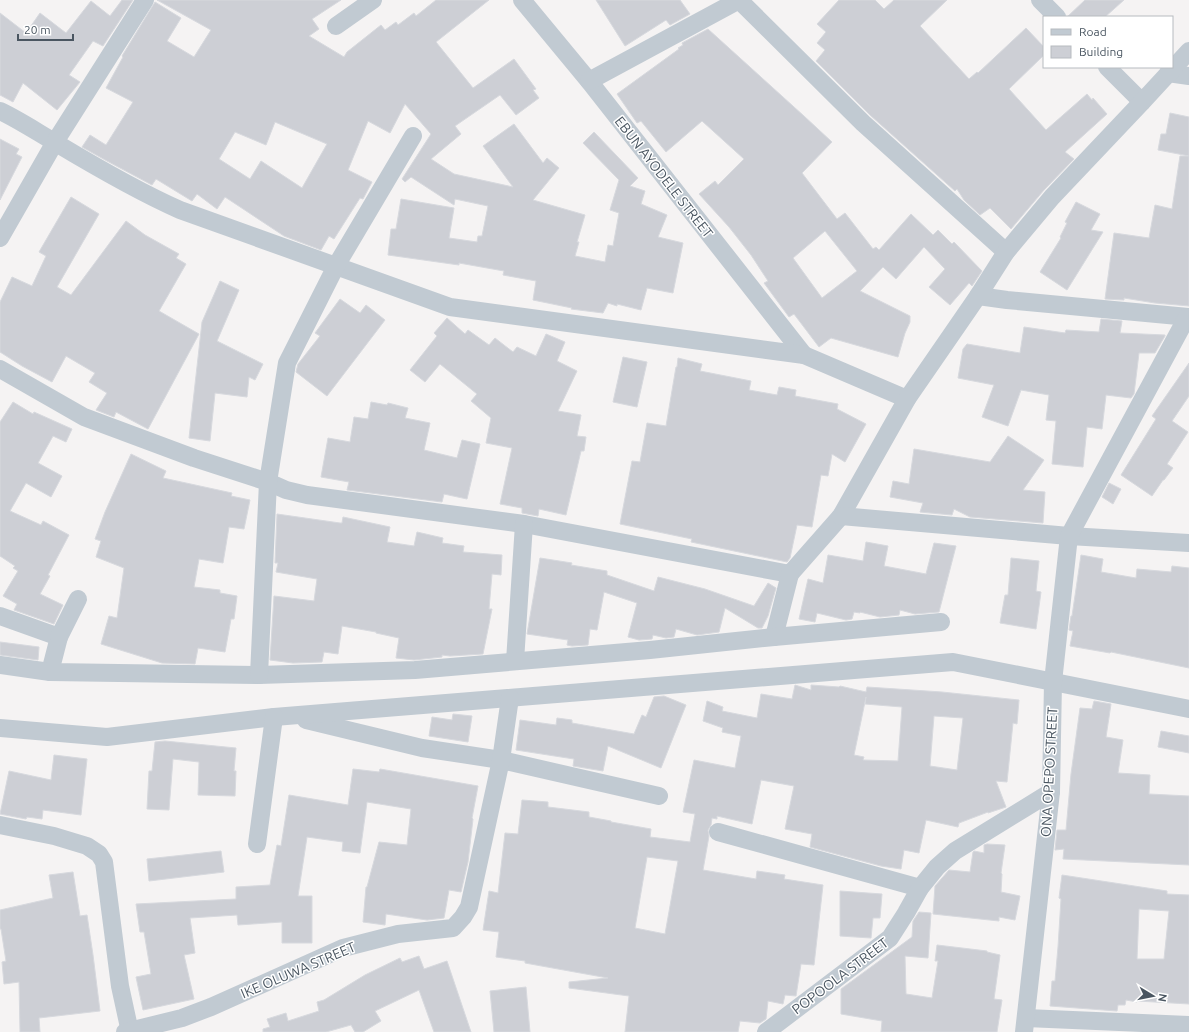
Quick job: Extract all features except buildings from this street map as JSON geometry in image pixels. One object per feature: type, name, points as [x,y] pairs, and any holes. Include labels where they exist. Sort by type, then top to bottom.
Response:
[{"type":"street","points":[[0,238],[55,142],[145,0]]},
{"type":"street","points":[[336,26],[373,0]]},
{"type":"street","name":"EBUN AYODELE STREET","points":[[522,0],[589,81],[804,355]]},
{"type":"street","points":[[589,81],[739,0],[863,123],[1006,252]]},
{"type":"street","points":[[1040,0],[1056,16]]},
{"type":"street","points":[[1173,68],[1189,51]]},
{"type":"street","points":[[1108,68],[1142,102]]},
{"type":"street","points":[[774,636],[790,574],[841,516],[907,399],[978,296],[1006,252],[1052,197],[1173,68]]},
{"type":"street","points":[[1168,73],[1189,76]]},
{"type":"street","points":[[0,111],[19,120],[151,197],[166,204],[187,213],[450,307],[804,355],[907,399]]},
{"type":"street","points":[[259,675],[268,482],[288,363],[336,266],[413,136]]},
{"type":"street","points":[[978,296],[1188,317],[1069,536]]},
{"type":"street","points":[[0,369],[84,417],[194,458],[268,482],[286,490],[307,495],[524,524],[790,574]]},
{"type":"street","points":[[841,516],[1069,536],[1189,543]]},
{"type":"street","points":[[515,661],[524,524]]},
{"type":"street","name":"ONA OPEPO STREET","points":[[1025,1025],[1051,792],[1053,679],[1069,536]]},
{"type":"street","points":[[50,672],[59,637],[78,599]]},
{"type":"street","points":[[0,616],[59,637]]},
{"type":"street","points":[[0,665],[50,672],[259,675],[415,670],[650,650],[774,636],[941,622]]},
{"type":"street","points":[[0,728],[107,737],[281,717],[953,662],[1053,679],[1189,709]]},
{"type":"street","name":"IKE OLUWA STREET","points":[[125,1032],[182,1018],[242,994],[344,948],[398,934],[453,928],[464,917],[469,907],[501,760],[510,698]]},
{"type":"street","points":[[281,717],[422,748],[501,760],[659,796]]},
{"type":"street","points":[[257,844],[281,717]]},
{"type":"street","name":"POPOOLA STREET","points":[[766,1032],[890,938],[920,888],[937,867],[955,851],[1051,792]]},
{"type":"street","points":[[0,825],[54,836],[87,846],[99,854],[104,862],[120,986],[130,1032]]},
{"type":"street","points":[[718,832],[920,888]]},
{"type":"street","points":[[1025,1025],[1189,1025]]}]
